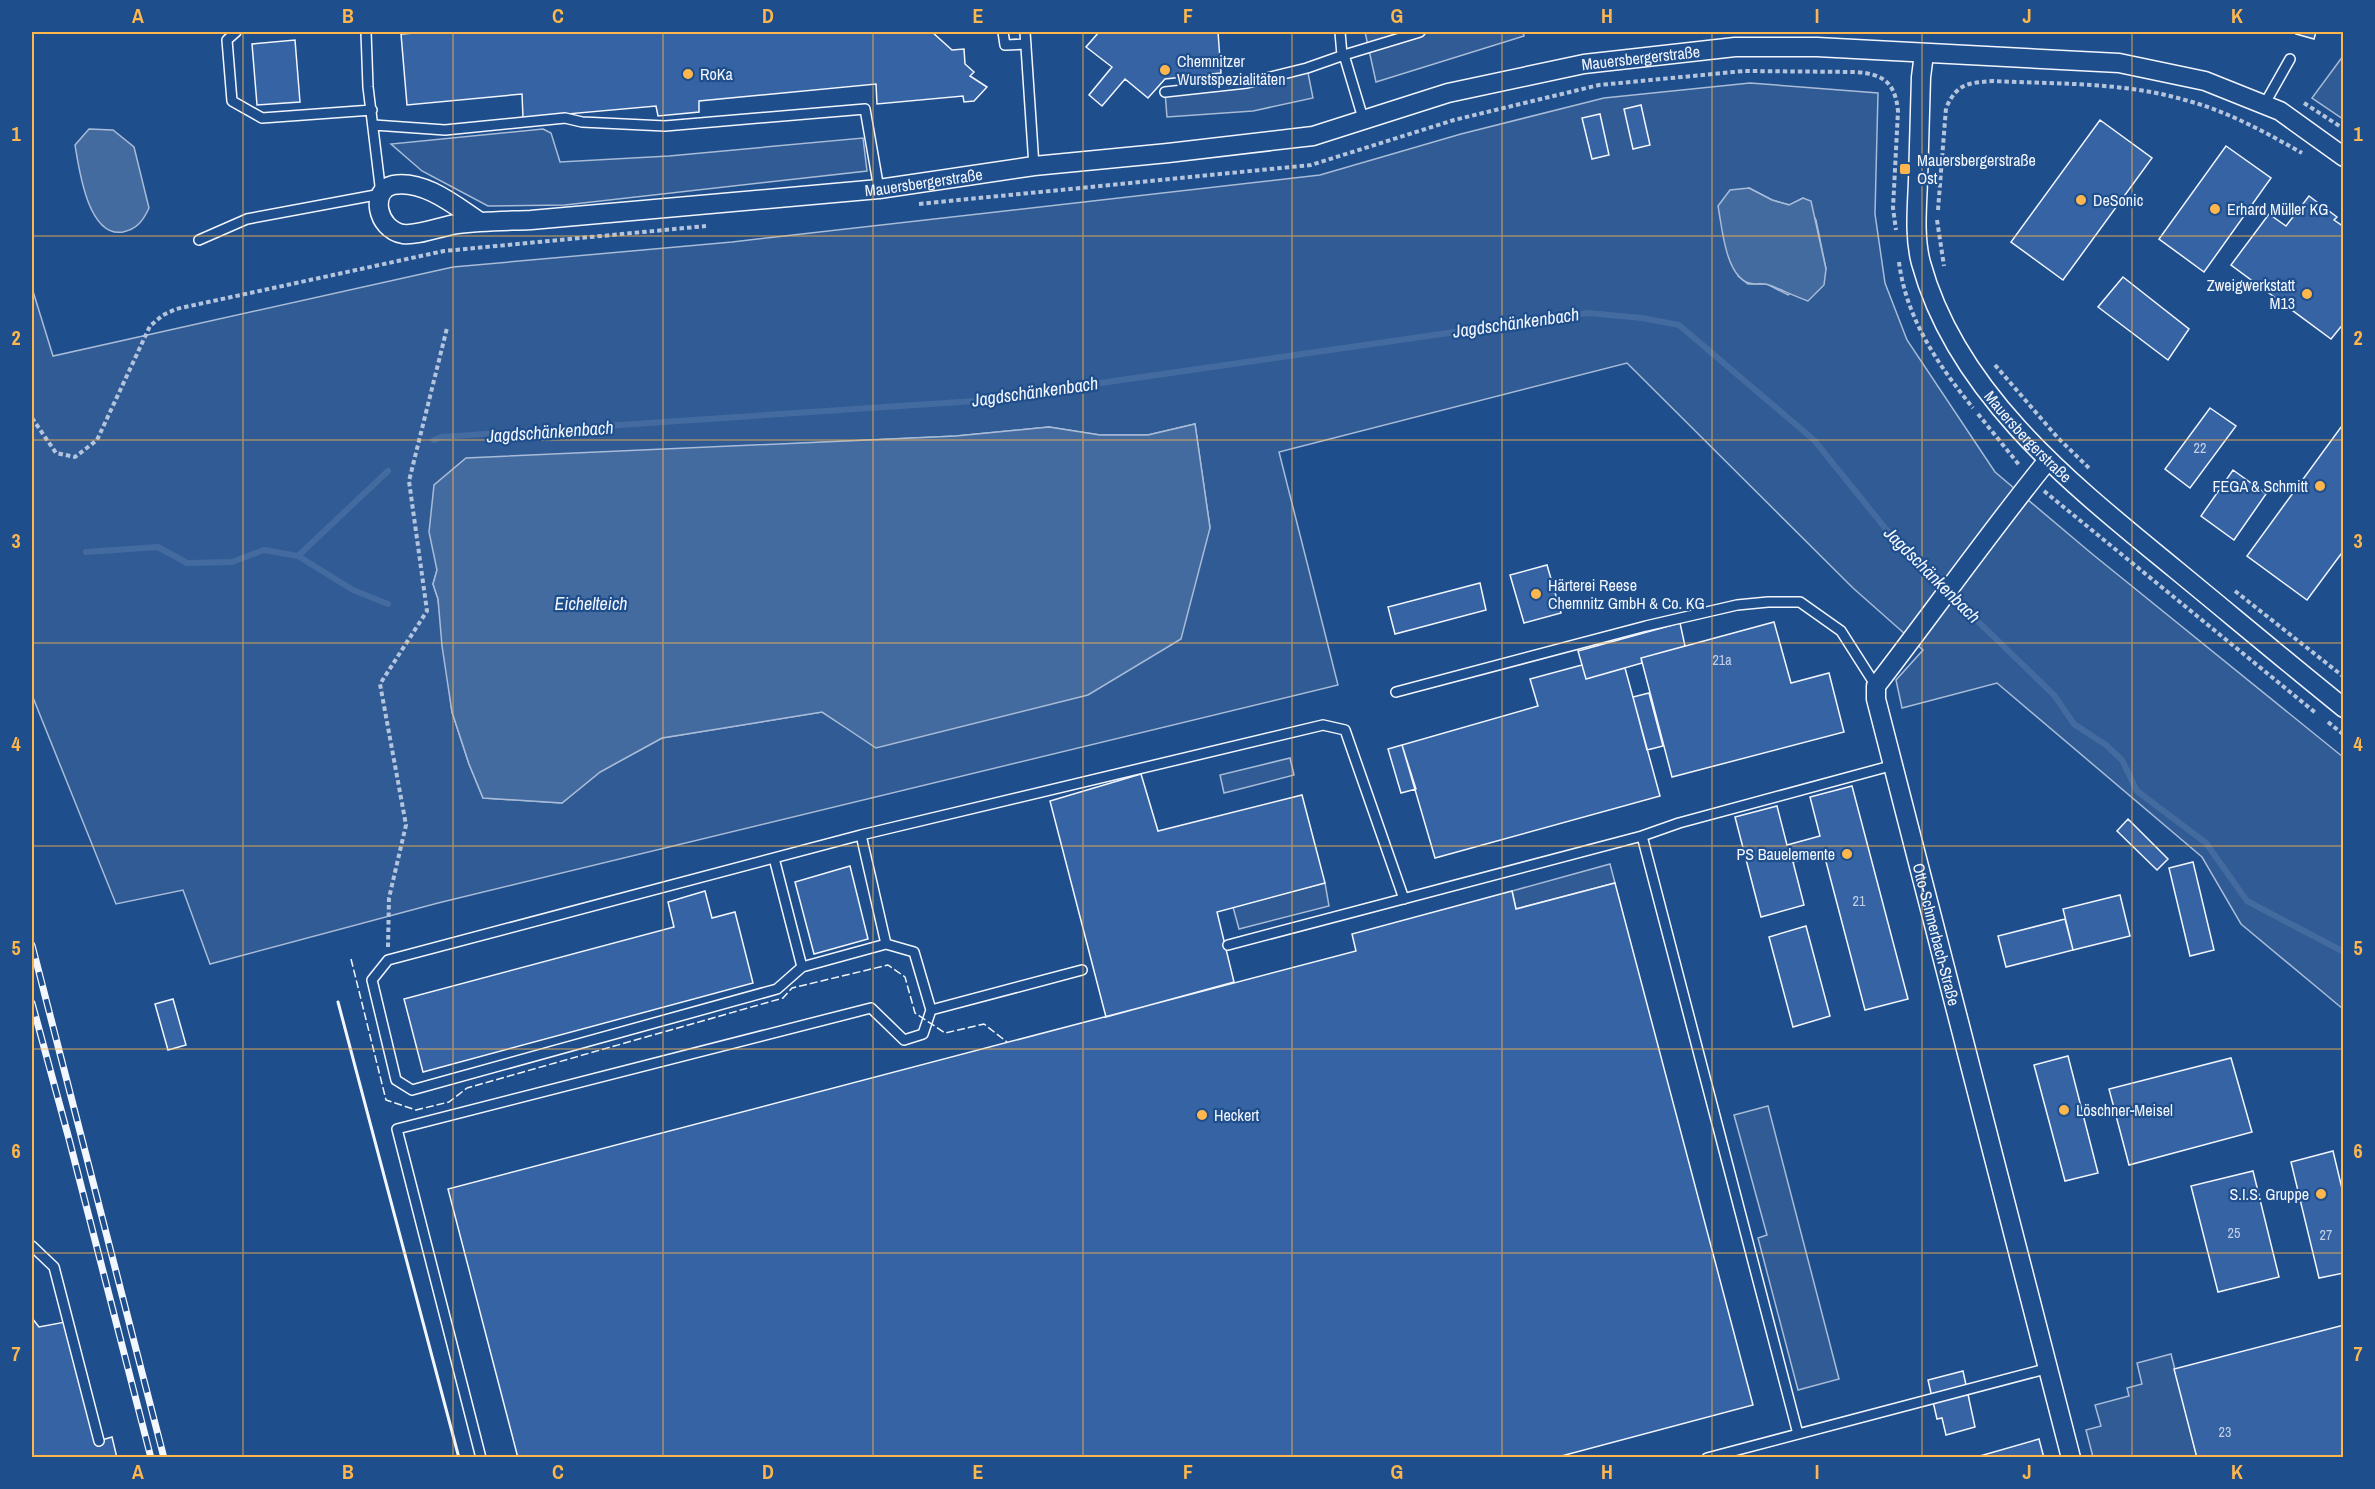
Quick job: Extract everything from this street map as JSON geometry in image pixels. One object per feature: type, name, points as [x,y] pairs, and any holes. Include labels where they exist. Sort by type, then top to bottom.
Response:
[{"type":"street","name":"Mauersbergerstraße","points":[[381,194],[379,203],[381,218],[387,228],[405,234],[480,222],[531,220],[879,189],[1034,166],[1313,136],[1363,117],[1448,93],[1584,64],[1735,47],[1817,48],[2119,63],[2205,81],[2280,111],[2343,157]]},
{"type":"street","name":"Mauersbergerstraße","points":[[1924,54],[1921,77],[1916,225],[1920,260],[1930,292],[1950,337],[1978,379],[2048,460],[2343,708]]},
{"type":"street","points":[[381,194],[387,187],[395,184],[427,190],[480,222]]},
{"type":"street","points":[[1876,686],[2003,514],[2048,460]]},
{"type":"street","name":"Otto-Schmerbach-Straße","points":[[1876,686],[1876,699],[2072,1458]]},
{"type":"lane","points":[[236,32],[226,40],[232,101],[262,118],[372,110]]},
{"type":"lane","points":[[199,240],[247,219],[381,194],[368,87],[366,32]]},
{"type":"lane","points":[[1003,32],[1005,45],[1026,44]]},
{"type":"lane","points":[[1025,32],[1034,166]]},
{"type":"lane","points":[[1340,32],[1343,55],[1363,117]]},
{"type":"lane","points":[[1165,92],[1247,83],[1307,68],[1390,36],[1420,32]]},
{"type":"lane","points":[[2264,105],[2290,58]]},
{"type":"lane","points":[[374,125],[445,130],[565,118],[582,122],[665,126],[865,109],[879,189]]},
{"type":"lane","points":[[1396,692],[1646,626],[1737,604],[1767,602],[1800,602],[1841,631],[1876,686]]},
{"type":"lane","points":[[481,1458],[397,1129],[871,1008],[904,1040],[923,1034],[931,1010],[914,952],[886,944],[802,966],[777,989],[412,1090],[396,1080],[372,980],[388,960],[861,835],[1323,725],[1345,730],[1404,899]]},
{"type":"lane","points":[[1228,945],[1642,837],[1679,823],[1894,765]]},
{"type":"lane","points":[[861,835],[886,944]]},
{"type":"lane","points":[[1642,837],[1798,1434]]},
{"type":"lane","points":[[774,858],[802,966]]},
{"type":"lane","points":[[931,1010],[1082,970]]},
{"type":"lane","points":[[32,1246],[54,1267],[99,1441]]},
{"type":"lane","points":[[1707,1458],[2049,1368]]},
{"type":"path","points":[[912,205],[1311,165],[1454,120],[1599,85],[1744,71],[1856,72],[1882,78],[1891,86],[1897,97],[1893,208],[1896,231]]},
{"type":"path","points":[[1945,270],[1937,220],[1946,108],[1951,95],[1959,87],[1972,83],[1993,81],[2103,87],[2176,98],[2227,114],[2268,133],[2312,158]]},
{"type":"path","points":[[32,418],[56,453],[75,457],[97,440],[150,326],[163,315],[176,309],[444,251],[712,225]]},
{"type":"path","points":[[1898,255],[1901,278],[1919,330],[1950,380],[2032,480],[2343,735]]},
{"type":"path","points":[[388,960],[389,898],[406,825],[380,684],[428,610],[409,481],[447,328]]},
{"type":"path","points":[[1992,363],[2058,438],[2090,469]]},
{"type":"path","points":[[2227,585],[2343,677]]},
{"type":"shaded area","points":[[1365,32],[1523,32],[1524,36],[1376,82]]},
{"type":"shaded area","points":[[2343,56],[2343,119],[2312,98]]},
{"type":"shaded area","points":[[1307,68],[1313,98],[1253,111],[1167,117],[1165,92],[1247,83]]},
{"type":"shaded area","points":[[1750,83],[1878,93],[1875,214],[1885,283],[1907,340],[1995,472],[2091,553],[2343,757],[2343,1009],[2241,924],[2202,857],[1997,683],[1902,708],[1896,680],[1923,650],[1853,588],[1627,363],[1279,452],[1338,685],[438,903],[210,964],[183,890],[116,904],[32,695],[32,288],[53,356],[453,267],[732,242],[1320,175],[1461,134],[1604,98]],"holes":[[[1749,188],[1772,200],[1790,205],[1803,198],[1816,220],[1826,269],[1788,295],[1767,284],[1748,284],[1738,276]],[[1195,424],[1210,528],[877,747],[822,712],[662,738],[600,772],[562,803],[483,798],[452,712],[438,599],[433,584],[437,570],[789,444],[956,436],[1049,427],[1100,435],[1148,435]]]},
{"type":"shaded area","points":[[543,129],[551,133],[560,162],[669,156],[863,138],[867,171],[565,205],[488,206],[422,171],[391,144]]},
{"type":"shaded area","points":[[1290,758],[1294,775],[1224,793],[1220,775]]},
{"type":"shaded area","points":[[1610,864],[1615,883],[1516,909],[1512,891]]},
{"type":"shaded area","points":[[1325,883],[1329,906],[1239,929],[1233,907]]},
{"type":"shaded area","points":[[1768,1106],[1839,1379],[1798,1390],[1758,1238],[1767,1235],[1734,1115]]},
{"type":"shaded area","points":[[2171,1354],[2197,1457],[2093,1457],[2086,1430],[2101,1426],[2095,1405],[2129,1396],[2127,1388],[2142,1384],[2137,1363]]},
{"type":"water","points":[[89,129],[113,130],[134,147],[149,208],[139,224],[128,231],[111,231],[101,224],[87,200],[75,145]]},
{"type":"water","points":[[1749,188],[1772,200],[1789,205],[1803,198],[1811,201],[1826,269],[1824,285],[1808,301],[1769,285],[1746,282],[1733,268],[1723,236],[1718,206],[1730,190]]},
{"type":"water","name":"Eichelteich","points":[[1195,424],[1210,528],[1181,639],[1088,695],[876,748],[822,712],[662,738],[600,772],[562,803],[483,798],[452,712],[442,646],[438,599],[433,584],[437,570],[429,532],[434,485],[466,458],[956,436],[1049,427],[1100,435],[1148,435]]},
{"type":"building","name":"RoKa","points":[[428,32],[932,32],[952,50],[964,49],[965,64],[974,72],[970,76],[987,87],[974,101],[964,102],[963,96],[877,104],[876,84],[699,101],[699,112],[658,116],[656,106],[523,118],[522,94],[407,105],[401,34]]},
{"type":"building","name":"Chemnitzer Wurstspezialitäten","points":[[1099,32],[1218,32],[1221,73],[1165,79],[1148,98],[1125,79],[1102,106],[1089,95],[1112,67],[1086,47]]},
{"type":"building","points":[[2297,32],[2316,32],[2314,39],[2296,34]]},
{"type":"building","points":[[295,40],[300,102],[257,105],[252,44]]},
{"type":"building","points":[[1641,105],[1650,145],[1633,149],[1624,109]]},
{"type":"building","points":[[1600,114],[1609,155],[1592,159],[1582,118]]},
{"type":"building","name":"DeSonic","points":[[2100,120],[2152,158],[2063,280],[2011,242]]},
{"type":"building","name":"Erhard Müller KG","points":[[2226,146],[2271,178],[2204,272],[2159,239]]},
{"type":"building","name":"Zweigwerkstatt M13","points":[[2309,196],[2337,217],[2334,220],[2344,227],[2344,323],[2331,339],[2231,265],[2269,214],[2286,226]]},
{"type":"building","points":[[2123,277],[2189,329],[2168,360],[2098,307]]},
{"type":"building","points":[[2210,408],[2236,426],[2190,488],[2165,469]]},
{"type":"building","name":"FEGA & Schmitt","points":[[2344,423],[2344,550],[2307,600],[2247,556]]},
{"type":"building","points":[[2233,470],[2266,494],[2234,540],[2201,516]]},
{"type":"building","name":"Härterei Reese Chemnitz GmbH & Co. KG","points":[[1547,565],[1561,613],[1524,623],[1510,575]]},
{"type":"building","points":[[1480,583],[1486,610],[1395,634],[1388,607]]},
{"type":"building","points":[[1774,622],[1791,683],[1829,673],[1844,732],[1672,777],[1641,658]]},
{"type":"building","points":[[1680,623],[1685,646],[1641,658],[1642,663],[1586,679],[1578,651]]},
{"type":"building","points":[[1582,665],[1586,679],[1625,668],[1660,796],[1435,858],[1402,745],[1538,706],[1530,679]]},
{"type":"building","points":[[1649,693],[1663,746],[1647,750],[1633,697]]},
{"type":"building","points":[[1402,745],[1416,789],[1401,793],[1388,749]]},
{"type":"building","points":[[1141,774],[1158,831],[1302,795],[1325,883],[1217,912],[1234,982],[1106,1017],[1050,801]]},
{"type":"building","points":[[1852,786],[1908,999],[1865,1010],[1824,854],[1793,862],[1804,905],[1761,917],[1735,817],[1777,806],[1787,845],[1820,836],[1810,797]]},
{"type":"building","points":[[2128,819],[2168,859],[2157,870],[2117,831]]},
{"type":"building","points":[[2193,862],[2214,950],[2190,956],[2169,868]]},
{"type":"building","points":[[850,866],[868,939],[814,954],[795,882]]},
{"type":"building","name":"Heckert","points":[[1615,883],[1753,1405],[1554,1458],[518,1458],[448,1189],[1356,951],[1352,934],[1512,891],[1516,909]]},
{"type":"building","points":[[705,891],[712,918],[735,912],[753,983],[423,1072],[404,999],[674,927],[668,902]]},
{"type":"building","points":[[2120,895],[2130,936],[2073,950],[2063,909]]},
{"type":"building","points":[[2065,919],[2073,950],[2006,967],[1998,936]]},
{"type":"building","points":[[1806,926],[1830,1016],[1793,1027],[1769,937]]},
{"type":"building","points":[[173,999],[186,1045],[168,1050],[155,1004]]},
{"type":"building","points":[[2068,1056],[2098,1173],[2065,1181],[2034,1065]]},
{"type":"building","points":[[2231,1058],[2252,1132],[2129,1165],[2109,1089]]},
{"type":"building","points":[[2333,1151],[2344,1197],[2344,1273],[2319,1278],[2291,1162]]},
{"type":"building","points":[[2253,1171],[2279,1277],[2218,1292],[2191,1186]]},
{"type":"building","points":[[32,1318],[39,1327],[65,1322],[95,1442],[112,1437],[117,1458],[32,1458]]},
{"type":"building","points":[[2344,1325],[2344,1458],[2197,1458],[2174,1369]]},
{"type":"building","points":[[1963,1371],[1975,1427],[1946,1435],[1942,1418],[1937,1419],[1928,1380]]},
{"type":"building","points":[[2039,1439],[2044,1458],[1973,1458]]},
{"type":"waterway","name":"Jagdschänkenbach","points":[[434,440],[441,437],[975,401],[1588,313],[1642,318],[1679,325],[1814,440],[1898,544],[2054,695],[2074,724],[2106,745],[2122,760],[2137,791],[2206,843],[2247,901],[2344,952]]},
{"type":"waterway","name":"Jagdschänkenbach","points":[[298,556],[388,471]]},
{"type":"waterway","points":[[86,552],[158,547],[187,563],[232,562],[264,550],[298,556],[353,590],[388,604]]},
{"type":"railway","points":[[32,945],[164,1458]]},
{"type":"railway","points":[[32,1003],[151,1458]]},
{"type":"fence","points":[[351,959],[386,1100],[416,1110],[449,1102],[467,1088],[783,998],[792,988],[888,965],[905,977],[915,1013],[945,1033],[984,1024],[1007,1042]]},
{"type":"wall","points":[[338,1002],[459,1458]]},
{"type":"place","name":"Chemnitzer Wurstspezialitäten","points":[[1165,70]]},
{"type":"place","name":"RoKa","points":[[688,74]]},
{"type":"place","name":"Mauersbergerstraße Ost","points":[[1905,169]]},
{"type":"place","name":"DeSonic","points":[[2081,200]]},
{"type":"place","name":"Erhard Müller KG","points":[[2215,209]]},
{"type":"place","name":"Zweigwerkstatt M13","points":[[2307,294]]},
{"type":"place","name":"FEGA & Schmitt","points":[[2320,486]]},
{"type":"place","name":"Härterei Reese Chemnitz GmbH & Co. KG","points":[[1536,594]]},
{"type":"place","name":"PS Bauelemente","points":[[1847,854]]},
{"type":"place","name":"Löschner-Meisel","points":[[2064,1110]]},
{"type":"place","name":"Heckert","points":[[1202,1115]]},
{"type":"place","name":"S.I.S. Gruppe","points":[[2321,1194]]}]
